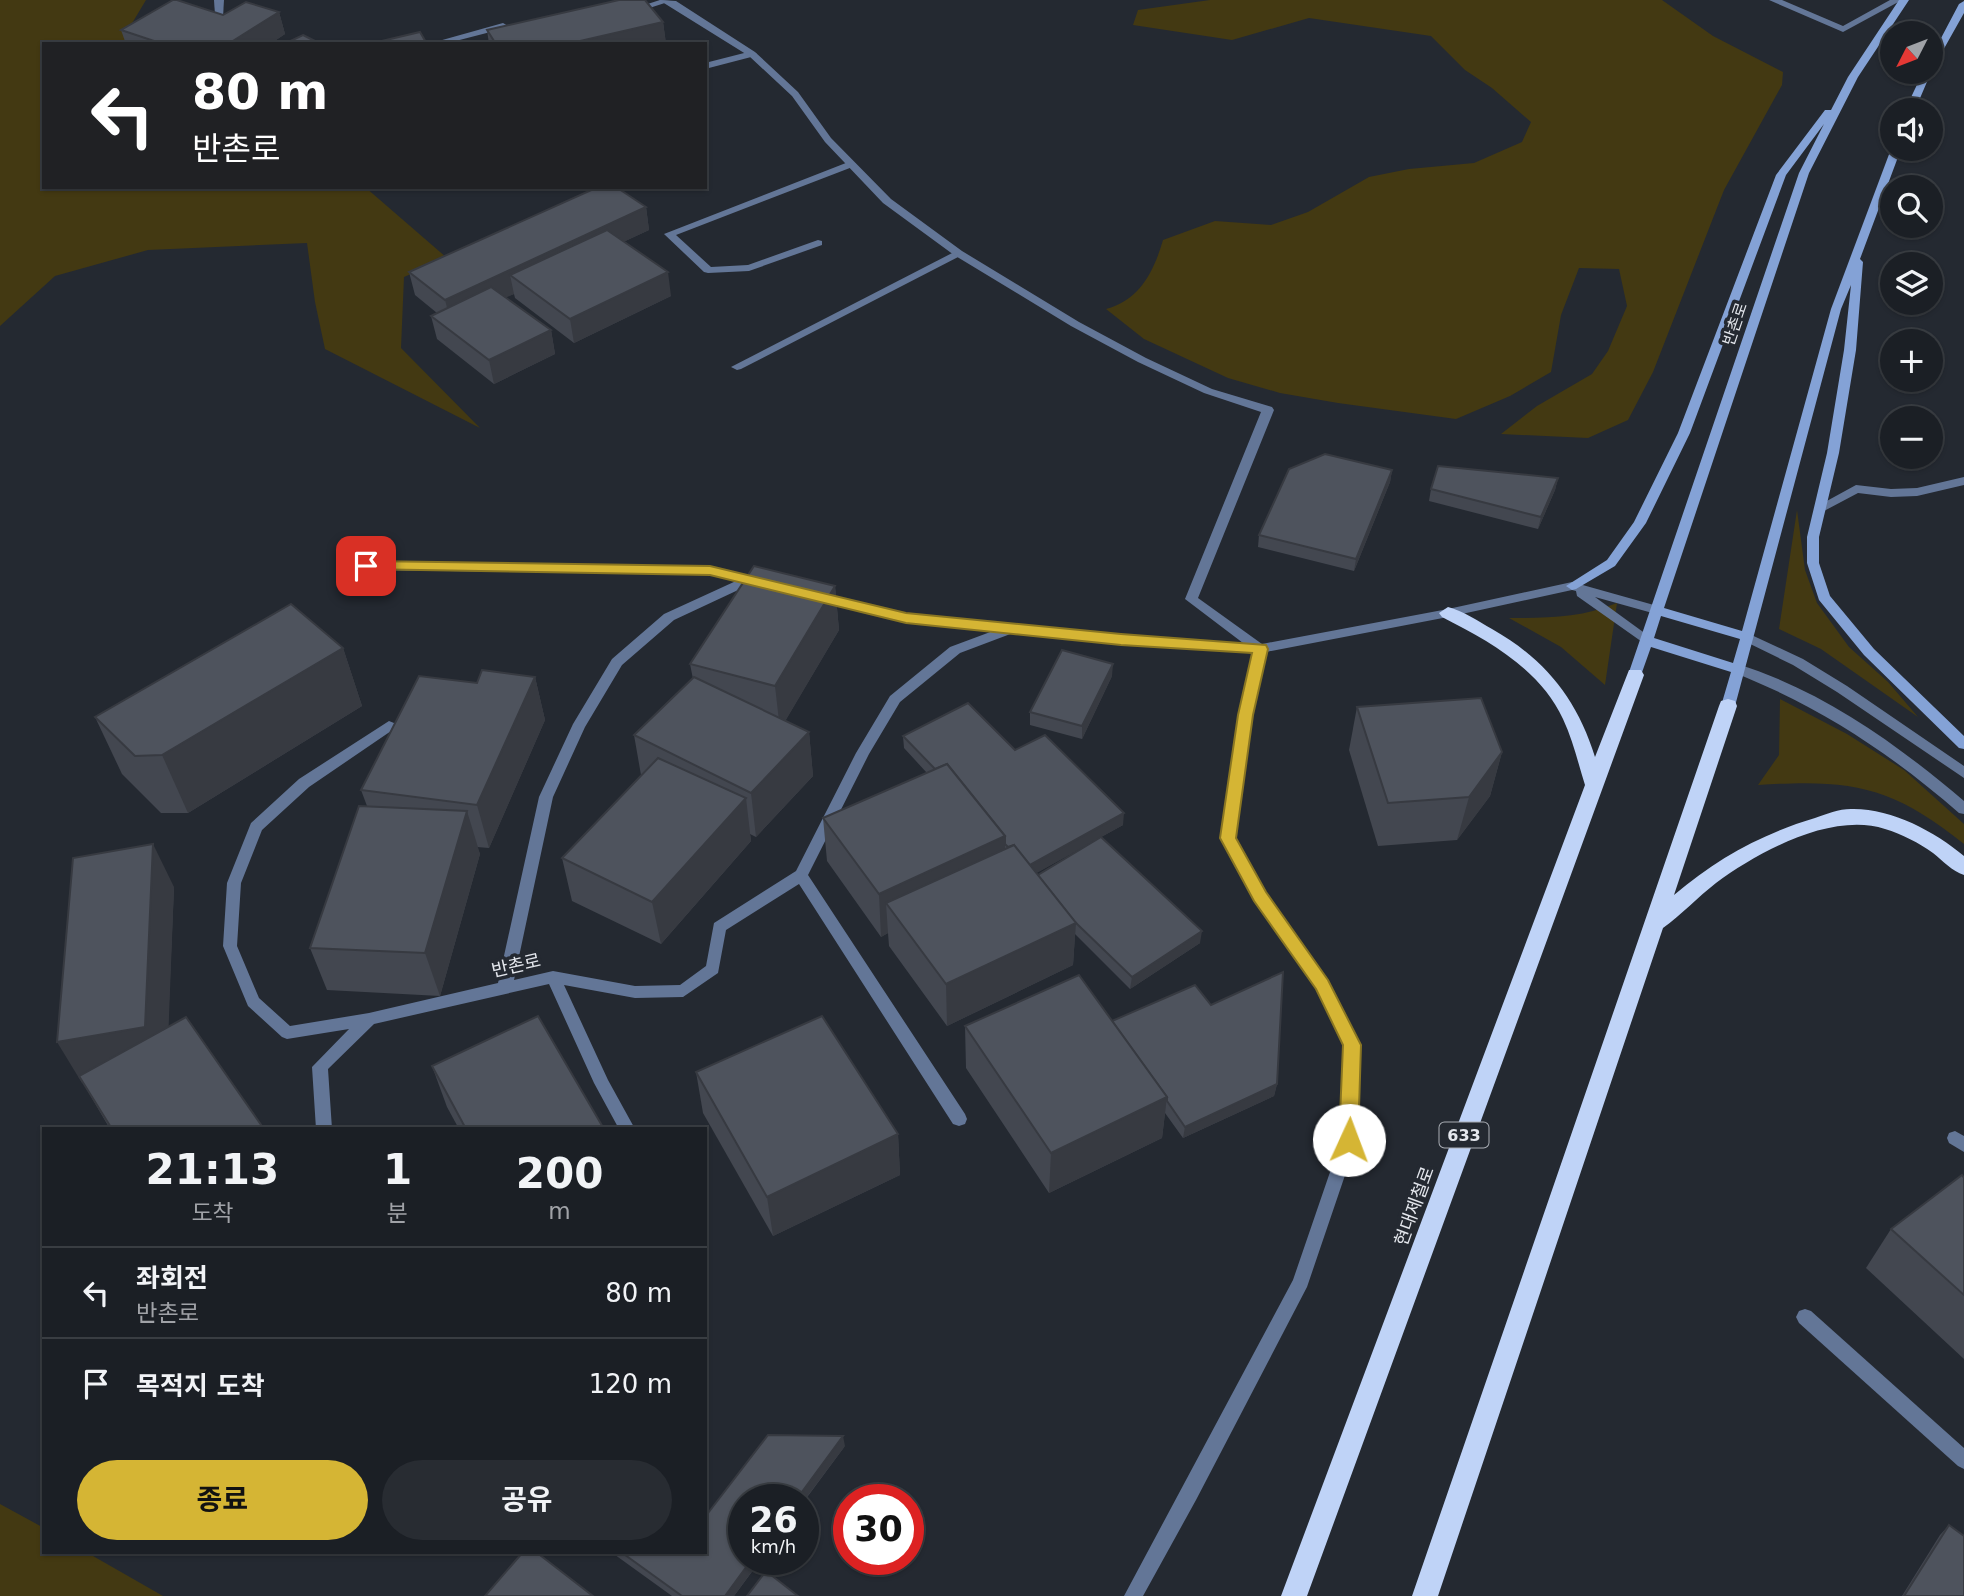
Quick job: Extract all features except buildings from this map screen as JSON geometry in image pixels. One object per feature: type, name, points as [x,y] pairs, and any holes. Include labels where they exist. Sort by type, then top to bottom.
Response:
[{"type":"highway","points":[[1448,613],[1491,634],[1550,683],[1567,709],[1594,785]]},
{"type":"highway","name":"현대제철로","points":[[1294,1596],[1635,675]]},
{"type":"highway","points":[[1425,1596],[1728,706]]},
{"type":"highway","points":[[1653,925],[1698,883],[1740,857],[1791,832],[1852,815],[1885,821],[1918,834],[1964,867]]},
{"type":"main road","name":"반촌로","points":[[1635,675],[1804,173],[1853,77],[1904,0]]},
{"type":"main road","points":[[1943,44],[1964,4]]},
{"type":"main road","points":[[1572,586],[1611,564],[1640,523],[1684,433],[1781,175],[1853,77]]},
{"type":"main road","points":[[1728,706],[1836,309],[1891,161]]},
{"type":"main road","points":[[1860,242],[1850,350],[1833,453],[1813,537],[1813,564],[1824,597],[1869,652],[1964,744]]},
{"type":"main road","points":[[1656,610],[1745,636]]},
{"type":"main road","points":[[1645,640],[1737,669]]},
{"type":"street","points":[[219,0],[220,15]]},
{"type":"street","points":[[626,12],[665,0],[752,54],[795,94],[828,140],[887,201],[958,253],[1074,324],[1142,360],[1208,391],[1268,410],[1191,599],[1260,649]]},
{"type":"street","points":[[1774,0],[1843,29],[1897,0]]},
{"type":"street","points":[[440,42],[520,23]]},
{"type":"street","points":[[707,65],[752,54]]},
{"type":"street","points":[[818,243],[749,268],[708,270],[669,234],[851,164]]},
{"type":"street","points":[[737,367],[958,253]]},
{"type":"street","points":[[1820,508],[1856,488],[1891,494],[1917,492],[1964,481]]},
{"type":"street","points":[[366,566],[710,570],[771,586]]},
{"type":"street","points":[[505,988],[546,797],[578,727],[610,673],[617,662],[669,617],[749,580]]},
{"type":"street","points":[[805,594],[906,618],[1121,639],[1260,649],[1572,586],[1656,610]]},
{"type":"street","points":[[1572,586],[1645,640]]},
{"type":"street","points":[[959,1119],[801,875],[863,753],[895,699],[955,650],[1011,628]]},
{"type":"street","points":[[1745,636],[1798,662],[1842,689],[1964,773]]},
{"type":"street","points":[[1133,1596],[1190,1494],[1301,1282],[1349,1140],[1352,1045],[1322,985],[1260,897],[1228,838],[1246,715],[1260,649]]},
{"type":"street","points":[[1737,669],[1791,690],[1839,714],[1926,776],[1964,809]]},
{"type":"street","name":"반촌로","points":[[389,726],[304,783],[256,827],[234,883],[230,946],[253,1002],[288,1033],[369,1019],[553,977],[635,992],[683,991],[713,969],[719,927],[801,875]]},
{"type":"street","points":[[553,977],[625,1127]]},
{"type":"street","points":[[324,1127],[320,1068],[369,1019]]},
{"type":"street","points":[[1805,1317],[1964,1460]]},
{"type":"shaded area","points":[[0,0],[146,0],[125,35],[127,42],[42,42],[42,189],[367,189],[447,258],[404,277],[401,348],[480,428],[325,349],[307,243],[148,250],[55,276],[0,326]]},
{"type":"shaded area","points":[[1210,0],[1662,0],[1713,36],[1783,72],[1782,85],[1724,190],[1653,372],[1628,420],[1588,438],[1501,434],[1537,406],[1592,374],[1608,351],[1627,306],[1619,269],[1579,268],[1561,315],[1551,372],[1510,396],[1456,419],[1280,393],[1228,378],[1144,339],[1106,309],[1128,299],[1144,283],[1163,240],[1215,221],[1271,225],[1308,212],[1369,177],[1409,169],[1474,163],[1522,142],[1531,122],[1492,88],[1465,70],[1431,36],[1309,18],[1232,40],[1133,25],[1138,10]]},
{"type":"shaded area","points":[[1797,510],[1805,570],[1817,603],[1849,647],[1888,682],[1918,717],[1821,649],[1779,629]]},
{"type":"shaded area","points":[[1617,603],[1605,685],[1561,647],[1509,618],[1577,614]]},
{"type":"shaded area","points":[[1780,699],[1847,734],[1904,770],[1964,824],[1964,844],[1914,809],[1868,790],[1819,783],[1758,785],[1779,755]]},
{"type":"shaded area","points":[[0,1504],[42,1527],[42,1554],[90,1554],[163,1596],[0,1596]]},
{"type":"route","points":[[366,566],[710,570],[906,618],[1121,639],[1260,649],[1246,715],[1228,838],[1260,897],[1322,985],[1352,1045],[1349,1140]]}]
